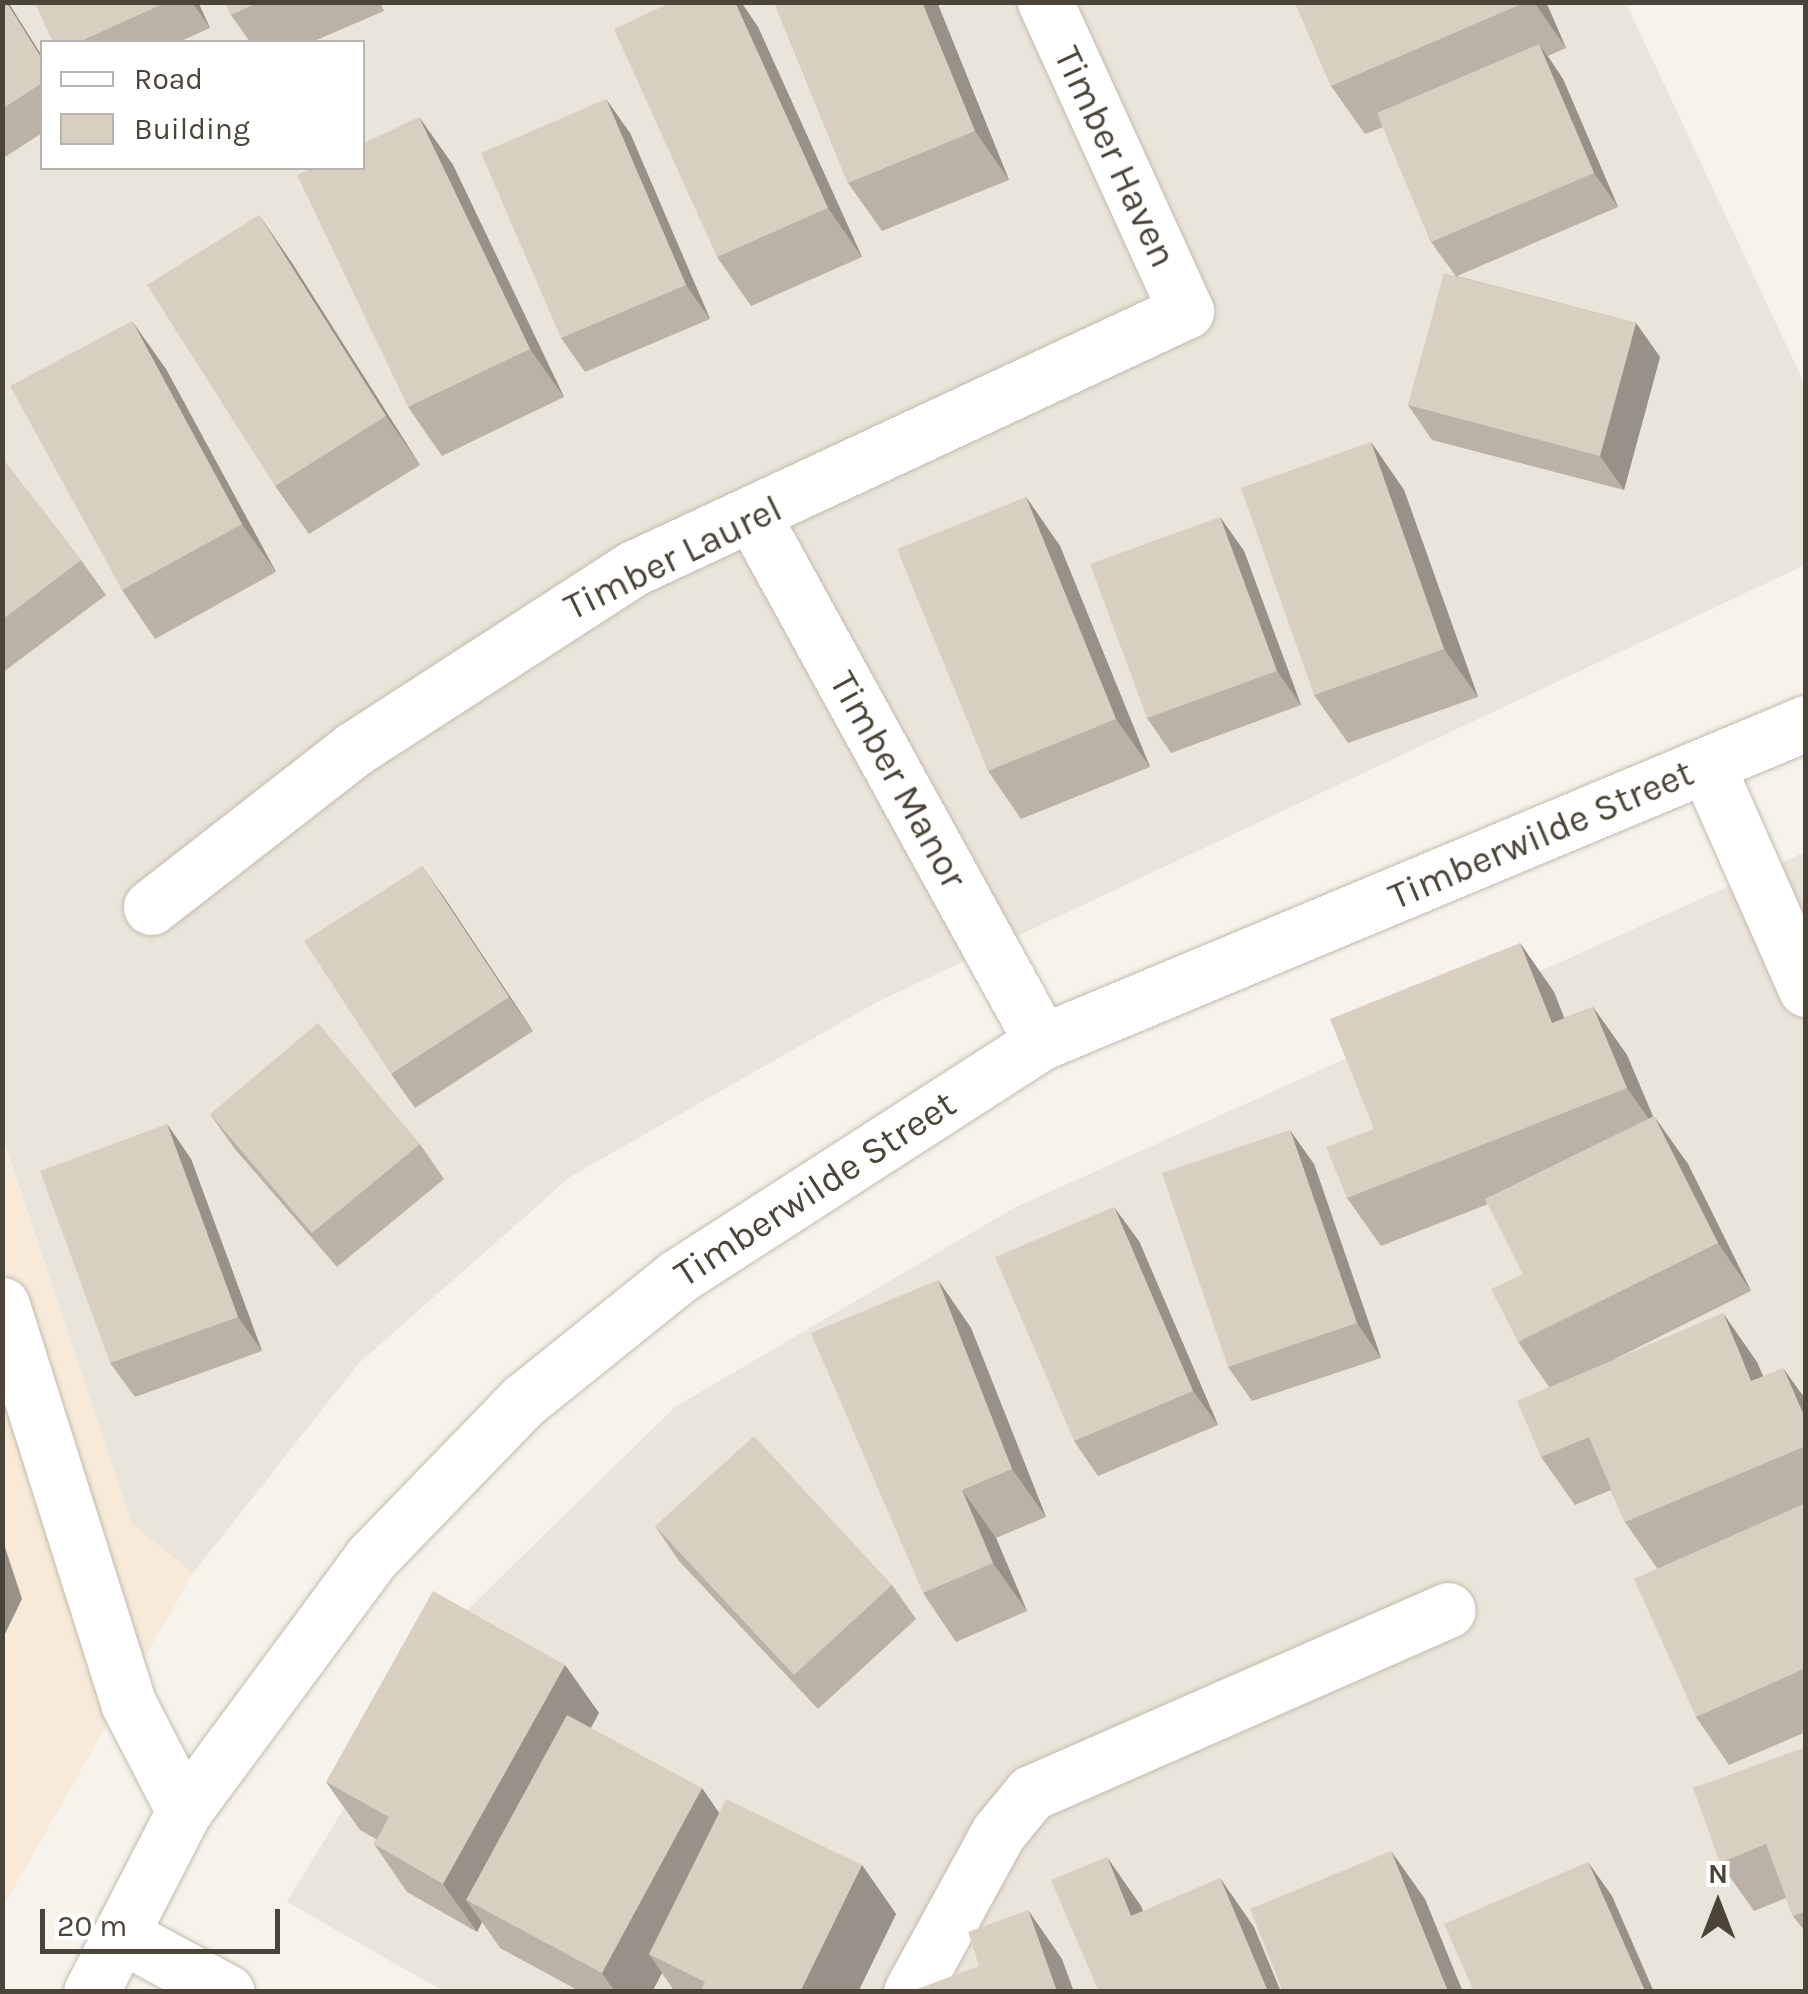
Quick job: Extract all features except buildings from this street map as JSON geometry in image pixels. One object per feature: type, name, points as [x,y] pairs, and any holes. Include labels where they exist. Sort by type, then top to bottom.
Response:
[{"type":"street","name":"Timber Haven","points":[[1045,2],[1186,311]]},
{"type":"street","name":"Timber Laurel","points":[[151,906],[508,641],[634,568],[754,518],[1186,311]]},
{"type":"street","name":"Timber Manor","points":[[754,518],[1042,1042]]},
{"type":"street","name":"Timberwilde Street","points":[[91,1992],[184,1811],[371,1558],[524,1402],[676,1277],[1042,1042],[1806,722]]},
{"type":"street","points":[[1707,766],[1806,990]]},
{"type":"street","points":[[2,1305],[128,1702],[184,1811]]},
{"type":"street","points":[[911,1992],[998,1832],[1031,1793],[1448,1610]]},
{"type":"street","points":[[121,1935],[227,1992]]},
{"type":"shaded area","points":[[2,3],[1626,3],[1805,385],[1805,565],[875,1003],[570,1177],[359,1363],[193,1573],[131,1523],[3,1140]]},
{"type":"shaded area","points":[[1805,852],[1805,1991],[443,1991],[287,1902],[461,1616],[675,1407],[1014,1208]]},
{"type":"shaded area","points":[[2,1140],[131,1523],[193,1573],[3,1907]]}]
